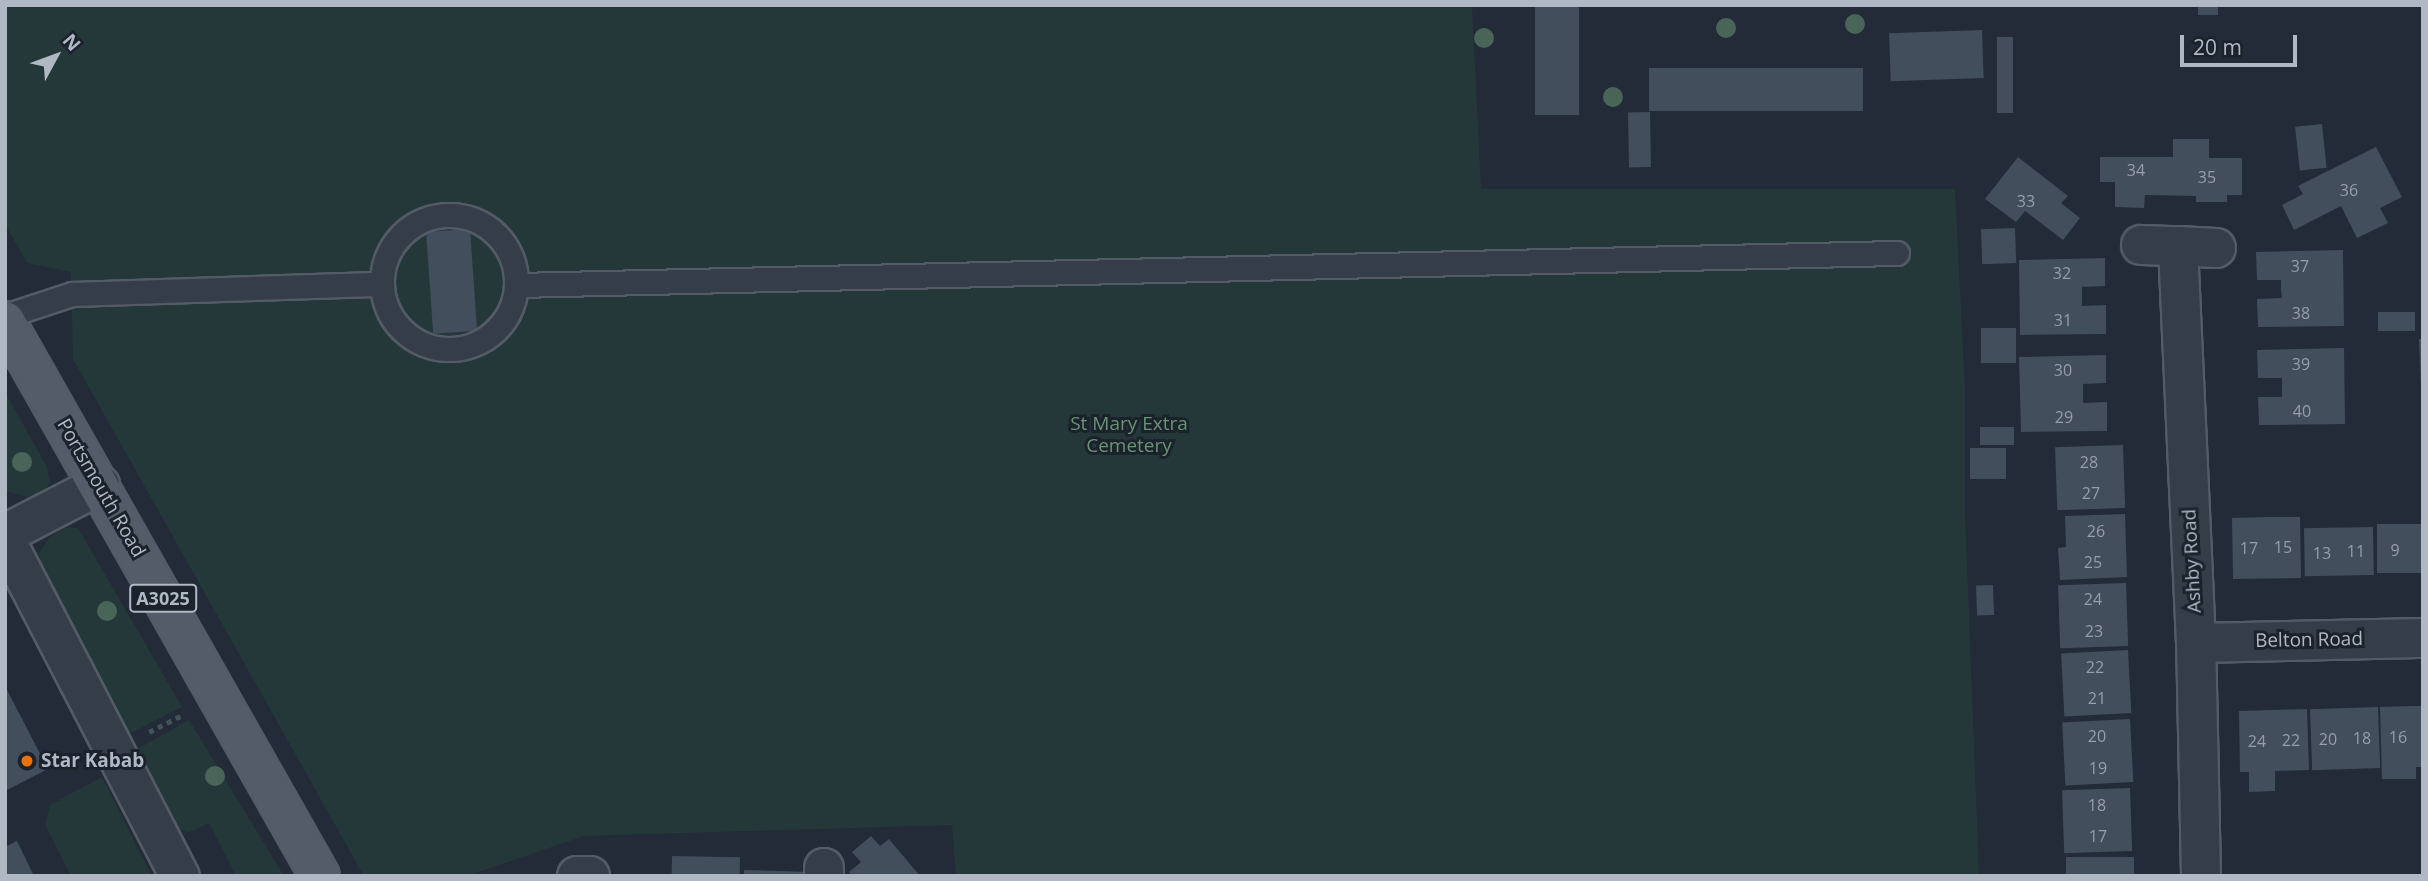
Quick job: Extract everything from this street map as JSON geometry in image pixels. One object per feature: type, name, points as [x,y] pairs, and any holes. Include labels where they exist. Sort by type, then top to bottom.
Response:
[{"type":"main road","name":"Portsmouth Road","points":[[5,319],[320,876]]},
{"type":"street","name":"Ashby Road","points":[[2201,876],[2196,643],[2160,246],[2216,248]]},
{"type":"street","points":[[100,485],[5,536],[180,876]]},
{"type":"street","name":"Belton Road","points":[[2196,643],[2423,638]]},
{"type":"street","points":[[577,876],[590,876]]},
{"type":"lane","points":[[448,215],[468,218],[487,227],[502,241],[512,259],[517,285],[512,305],[500,325],[483,340],[461,348],[438,348],[416,341],[398,327],[386,307],[381,284],[384,261],[395,241],[410,227],[428,218],[448,215]]},
{"type":"lane","points":[[517,285],[1897,253]]},
{"type":"lane","points":[[5,319],[72,295],[381,284]]},
{"type":"path","points":[[115,750],[190,711]]},
{"type":"green space","name":"St Mary Extra Cemetery","points":[[5,5],[1472,5],[1481,189],[1955,189],[1965,391],[1965,513],[1979,876],[956,876],[952,825],[584,836],[467,876],[364,876],[73,359],[71,272],[27,263],[5,224]]},
{"type":"green space","points":[[5,392],[47,467],[50,483],[43,491],[28,497],[5,491]]},
{"type":"green space","points":[[65,528],[78,528],[182,707],[127,735],[40,570],[39,553],[49,538]]},
{"type":"green space","points":[[189,720],[284,876],[236,876],[209,823],[187,833],[177,827],[134,751]]},
{"type":"green space","points":[[102,777],[152,876],[71,876],[45,824],[50,805]]},
{"type":"building","points":[[1535,5],[1579,5],[1579,115],[1535,115]]},
{"type":"building","points":[[2198,5],[2218,5],[2218,15],[2198,15]]},
{"type":"building","points":[[1982,30],[1984,78],[1891,81],[1889,33]]},
{"type":"building","points":[[1997,37],[2013,37],[2013,113],[1997,113]]},
{"type":"building","points":[[1649,68],[1863,68],[1863,111],[1649,111]]},
{"type":"building","points":[[1628,112],[1650,112],[1651,167],[1629,167]]},
{"type":"building","points":[[2322,124],[2327,168],[2300,171],[2295,127]]},
{"type":"building","points":[[2173,139],[2209,139],[2209,158],[2242,158],[2242,195],[2227,195],[2227,202],[2196,202],[2196,196],[2145,195],[2144,208],[2115,207],[2115,182],[2100,182],[2100,157],[2173,157]]},
{"type":"building","points":[[2376,147],[2402,197],[2380,208],[2388,223],[2357,238],[2341,206],[2294,230],[2282,205],[2303,194],[2298,186]]},
{"type":"building","points":[[2018,157],[2068,196],[2061,203],[2080,218],[2063,240],[2025,211],[2016,222],[1985,199]]},
{"type":"building","points":[[2015,228],[2016,263],[1982,264],[1981,229]]},
{"type":"building","points":[[470,229],[477,331],[433,334],[426,232]]},
{"type":"building","points":[[2343,250],[2344,326],[2258,327],[2257,299],[2282,298],[2281,280],[2257,280],[2256,252]]},
{"type":"building","points":[[2105,258],[2105,286],[2082,287],[2082,306],[2106,305],[2106,334],[2020,335],[2019,260]]},
{"type":"building","points":[[2378,312],[2415,312],[2415,331],[2378,331]]},
{"type":"building","points":[[1981,328],[2016,328],[2016,363],[1981,363]]},
{"type":"building","points":[[2419,339],[2423,339],[2423,385],[2421,385]]},
{"type":"building","points":[[2344,348],[2345,424],[2259,425],[2258,397],[2282,397],[2282,378],[2258,378],[2257,350]]},
{"type":"building","points":[[2106,355],[2106,383],[2083,384],[2083,403],[2107,402],[2107,431],[2021,432],[2019,357]]},
{"type":"building","points":[[1980,427],[2014,427],[2014,445],[1980,445]]},
{"type":"building","points":[[2123,445],[2125,508],[2057,510],[2055,447]]},
{"type":"building","points":[[1970,448],[2006,448],[2006,479],[1970,479]]},
{"type":"building","points":[[2125,514],[2127,577],[2060,580],[2058,548],[2066,547],[2065,516]]},
{"type":"building","points":[[2300,517],[2301,578],[2233,579],[2232,518]]},
{"type":"building","points":[[2377,524],[2423,524],[2423,573],[2377,573]]},
{"type":"building","points":[[2373,527],[2374,575],[2305,576],[2304,528]]},
{"type":"building","points":[[2126,583],[2128,646],[2060,648],[2058,585]]},
{"type":"building","points":[[1993,585],[1994,615],[1977,616],[1976,586]]},
{"type":"building","points":[[2128,650],[2131,713],[2064,716],[2061,654]]},
{"type":"building","points":[[5,686],[48,769],[5,791]]},
{"type":"building","points":[[2423,706],[2423,767],[2416,767],[2416,779],[2382,779],[2380,707]]},
{"type":"building","points":[[2378,707],[2380,768],[2312,770],[2310,709]]},
{"type":"building","points":[[2307,709],[2309,770],[2275,771],[2275,791],[2249,792],[2249,772],[2240,772],[2239,711]]},
{"type":"building","points":[[2130,719],[2133,782],[2065,785],[2062,723]]},
{"type":"building","points":[[2130,788],[2132,851],[2064,853],[2062,790]]},
{"type":"building","points":[[871,836],[880,846],[889,839],[920,876],[853,876],[849,872],[861,862],[852,852]]},
{"type":"building","points":[[17,841],[34,876],[5,876],[5,847]]},
{"type":"building","points":[[672,856],[740,857],[740,876],[672,876]]},
{"type":"building","points":[[2066,857],[2134,857],[2134,876],[2066,876]]},
{"type":"building","points":[[744,870],[812,872],[811,876],[744,876]]},
{"type":"place","name":"Star Kabab","points":[[27,761]]}]
